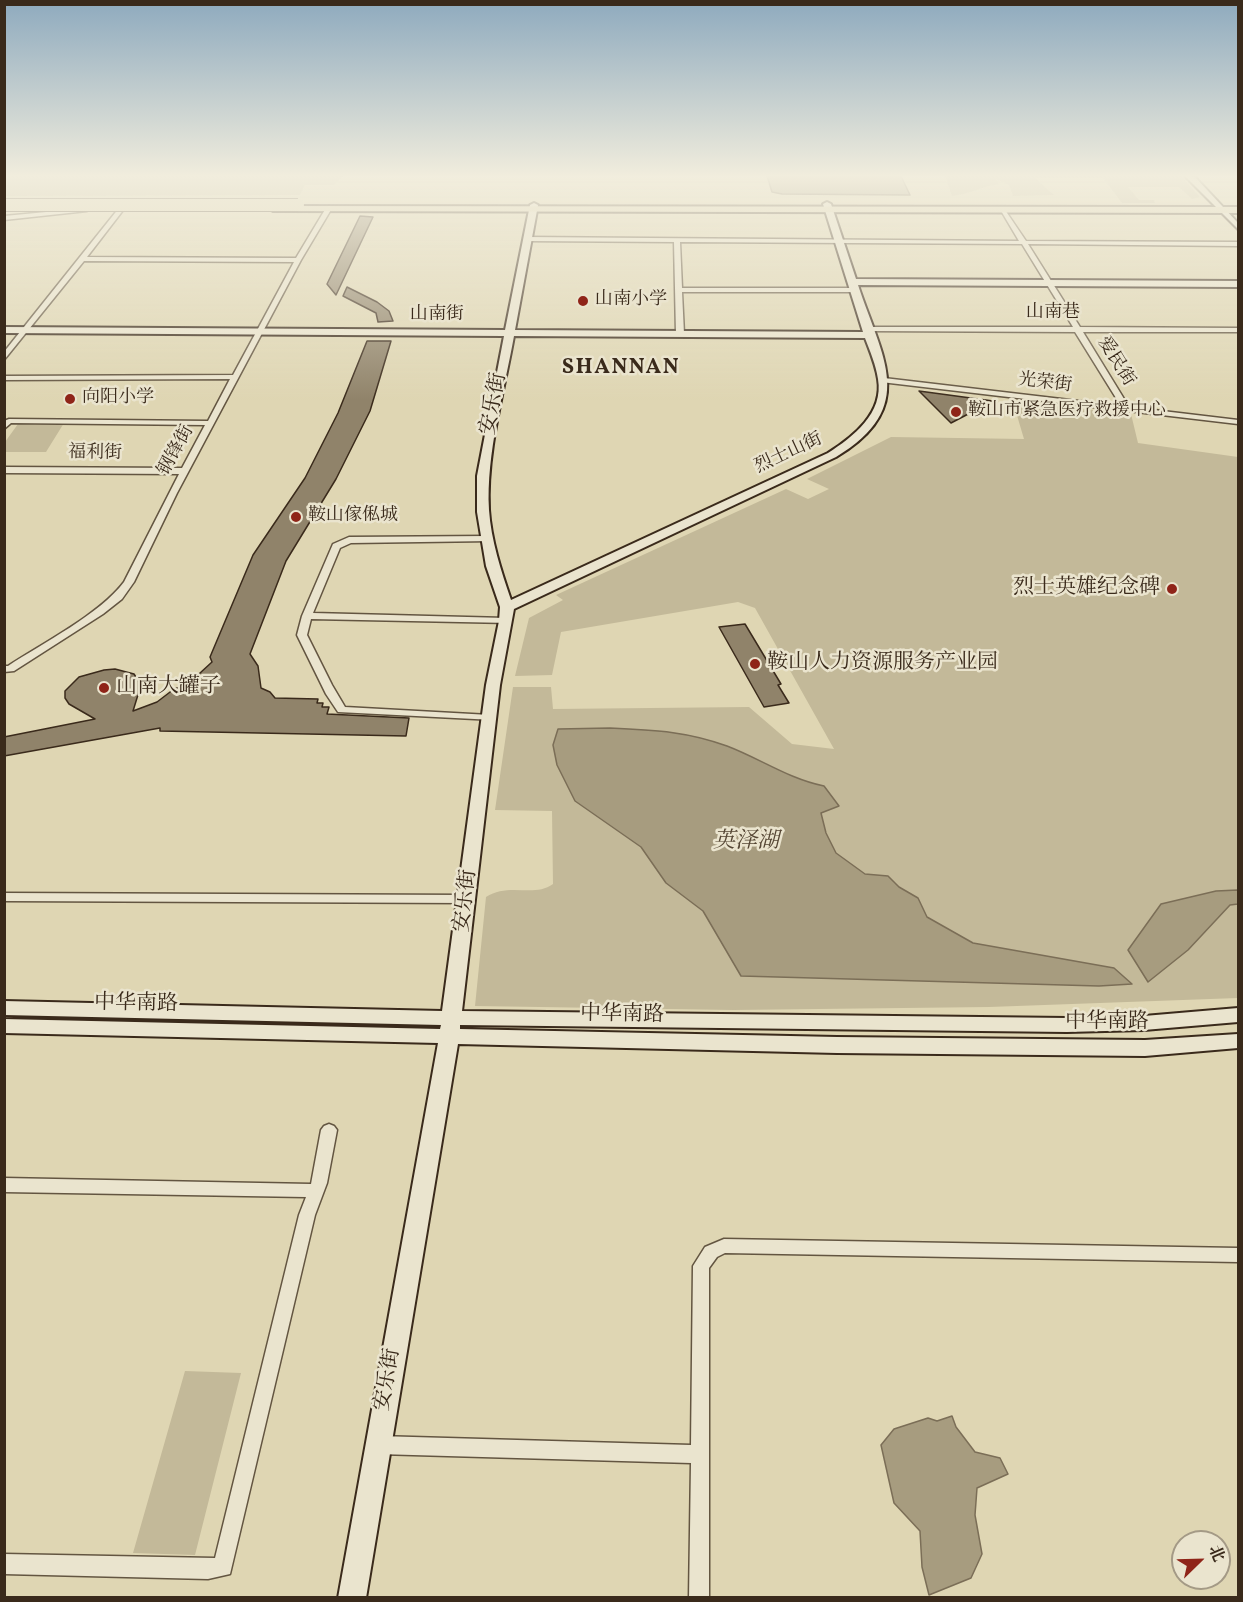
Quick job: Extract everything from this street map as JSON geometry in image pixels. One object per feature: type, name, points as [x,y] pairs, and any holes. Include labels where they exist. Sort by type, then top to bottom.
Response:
[{"type":"main road","name":"安乐街","points":[[352,1598],[450,1027],[490,718],[506,614],[493,566],[483,512],[484,458],[525,251]]},
{"type":"main road","name":"烈士山街","points":[[506,614],[849,445],[863,435],[880,408],[884,394],[884,380],[843,251]]},
{"type":"main road","points":[[854,286],[1047,282],[1239,284]]},
{"type":"main road","name":"山南街","points":[[4,330],[680,334],[869,332]]},
{"type":"main road","name":"中华南路","points":[[4,1008],[837,1046],[1145,1048],[1239,1041]]},
{"type":"main road","name":"中华南路","points":[[4,1026],[450,1027],[1067,1024],[1144,1023],[1239,1015]]},
{"type":"street","points":[[4,358],[90,251]]},
{"type":"street","name":"钢锋街","points":[[8,669],[99,612],[118,597],[129,582],[185,471],[304,251]]},
{"type":"street","points":[[677,251],[680,334]]},
{"type":"street","name":"爱民街","points":[[1028,251],[1126,408]]},
{"type":"street","points":[[82,260],[298,260]]},
{"type":"street","points":[[679,290],[854,286]]},
{"type":"street","name":"山南巷","points":[[869,332],[1076,329],[1239,330]]},
{"type":"street","points":[[4,378],[236,377]]},
{"type":"street","name":"光荣街","points":[[884,380],[1239,422]]},
{"type":"street","points":[[4,427],[9,421],[211,423]]},
{"type":"street","name":"福利街","points":[[4,470],[185,471]]},
{"type":"street","points":[[488,539],[349,540],[336,546],[307,615],[302,635],[326,680],[333,699],[342,710],[490,718]]},
{"type":"street","points":[[307,615],[506,614]]},
{"type":"street","points":[[4,897],[467,899]]},
{"type":"street","points":[[4,1564],[208,1569],[223,1567],[329,1130]]},
{"type":"street","points":[[4,1185],[316,1191]]},
{"type":"street","points":[[699,1598],[701,1266],[711,1252],[724,1246],[1239,1256]]},
{"type":"street","points":[[378,1445],[700,1454]]},
{"type":"shaded area","points":[[1013,402],[1131,414],[1138,443],[1238,457],[1238,998],[989,1007],[733,1010],[475,1006],[486,897],[504,891],[538,890],[553,884],[552,811],[495,810],[513,687],[551,687],[553,709],[749,707],[792,744],[834,749],[755,608],[738,602],[561,632],[552,675],[515,676],[529,618],[563,600],[556,595],[786,489],[808,499],[829,489],[807,479],[891,437],[1024,439]]},
{"type":"shaded area","points":[[64,423],[46,452],[5,452],[5,442],[18,424]]},
{"type":"shaded area","points":[[185,1371],[241,1373],[195,1555],[133,1553]]},
{"type":"water","name":"英泽湖","points":[[610,728],[669,732],[712,741],[799,779],[824,786],[839,806],[821,813],[826,833],[836,853],[865,874],[888,876],[899,887],[918,898],[927,917],[973,943],[1114,968],[1132,984],[1099,986],[741,976],[703,911],[666,883],[641,847],[575,801],[557,765],[553,745],[558,729]]},
{"type":"water","points":[[1238,890],[1238,904],[1230,905],[1188,950],[1148,982],[1128,950],[1161,904],[1216,891]]},
{"type":"water","points":[[952,1416],[956,1427],[975,1452],[1000,1458],[1008,1474],[977,1488],[975,1515],[982,1554],[971,1578],[929,1595],[922,1567],[920,1531],[894,1503],[881,1445],[894,1429],[928,1418],[937,1421]]},
{"type":"building","points":[[343,251],[357,251],[336,295],[327,284]]},
{"type":"building","points":[[347,287],[377,302],[389,311],[393,321],[378,322],[376,313],[343,296]]},
{"type":"building","name":"鞍山傢俬城","points":[[367,341],[391,341],[370,411],[336,479],[286,561],[250,654],[258,666],[261,688],[270,692],[275,698],[318,699],[317,703],[323,703],[322,707],[329,707],[327,714],[409,718],[406,736],[160,731],[160,728],[4,756],[4,737],[95,719],[69,704],[65,698],[65,691],[79,677],[115,669],[134,674],[141,685],[133,711],[157,702],[174,689],[187,685],[212,662],[210,657],[253,555],[305,478],[338,413]]},
{"type":"building","name":"鞍山市紧急医疗救援中心","points":[[919,391],[993,401],[951,423]]},
{"type":"building","name":"鞍山人力资源服务产业园","points":[[745,624],[781,684],[778,685],[789,703],[764,707],[719,627]]},
{"type":"place","name":"山南小学","points":[[583,301]]},
{"type":"place","name":"向阳小学","points":[[70,399]]},
{"type":"place","name":"鞍山市紧急医疗救援中心","points":[[956,412]]},
{"type":"place","name":"鞍山傢俬城","points":[[296,517]]},
{"type":"place","name":"烈士英雄纪念碑","points":[[1172,589]]},
{"type":"place","name":"鞍山人力资源服务产业园","points":[[755,664]]},
{"type":"place","name":"山南大罐子","points":[[104,688]]},
{"type":"district","name":"SHANNAN","points":[[621,369]]}]
